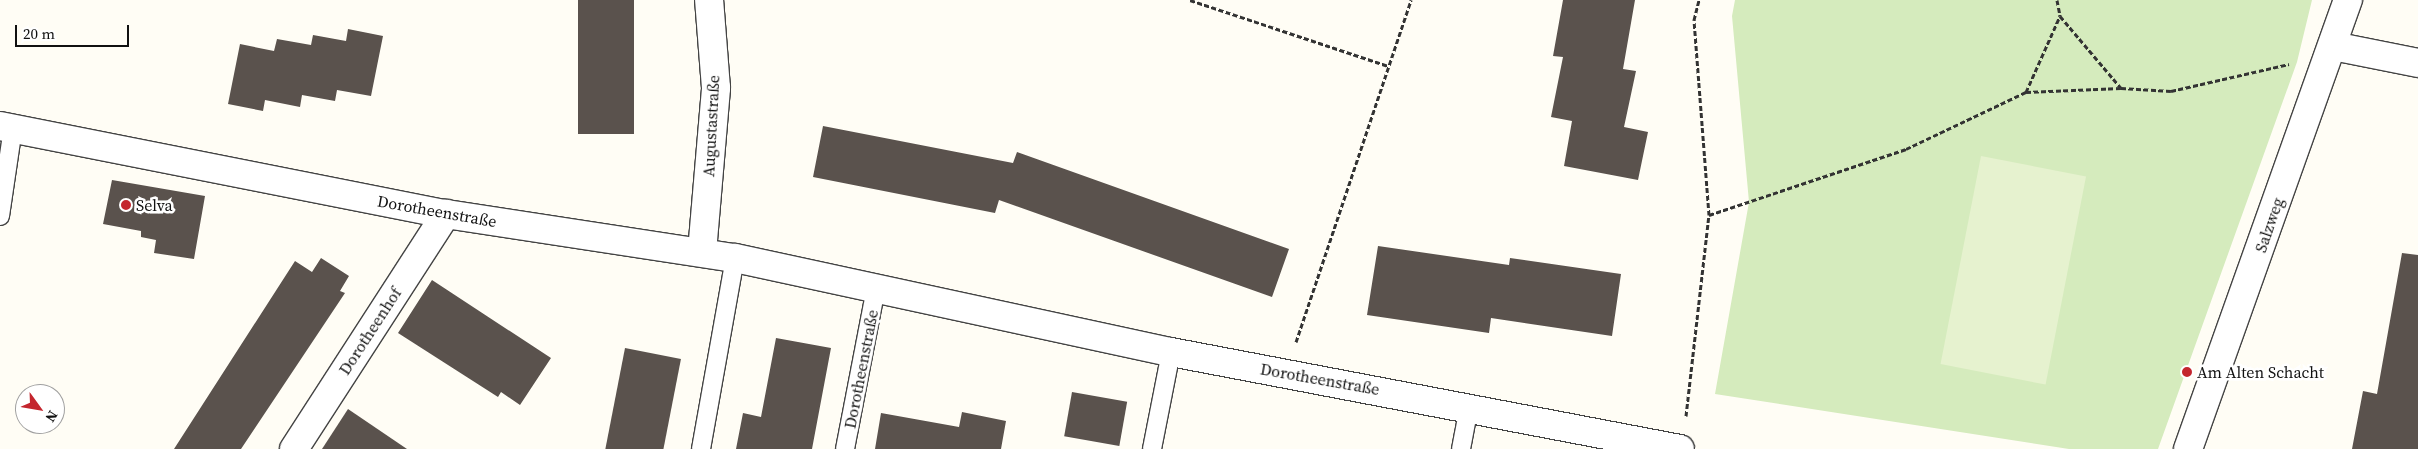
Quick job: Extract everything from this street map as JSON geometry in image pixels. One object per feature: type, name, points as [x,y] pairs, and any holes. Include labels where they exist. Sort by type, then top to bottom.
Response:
[{"type":"street","name":"Augustastraße","points":[[702,252],[716,88],[709,0]]},
{"type":"street","name":"Salzweg","points":[[2188,449],[2348,0]]},
{"type":"street","points":[[2331,51],[2418,63]]},
{"type":"street","name":"Dorotheenstraße","points":[[6,127],[446,214],[735,258],[1171,352],[1469,407],[1680,449]]},
{"type":"street","name":"Dorotheenhof","points":[[294,449],[446,214]]},
{"type":"lane","points":[[0,216],[6,127]]},
{"type":"lane","points":[[700,449],[735,258]]},
{"type":"lane","name":"Dorotheenstraße","points":[[845,449],[876,288]]},
{"type":"lane","points":[[1152,449],[1171,352]]},
{"type":"lane","points":[[1460,449],[1469,407]]},
{"type":"path","points":[[1190,0],[1388,66]]},
{"type":"path","points":[[1286,373],[1411,0]]},
{"type":"path","points":[[1686,420],[1709,215],[1694,20],[1699,0]]},
{"type":"path","points":[[2057,0],[2060,16],[2121,88]]},
{"type":"path","points":[[2026,92],[2060,16]]},
{"type":"path","points":[[1709,215],[1906,149],[2026,92],[2121,88],[2170,91],[2331,51]]},
{"type":"green space","points":[[1735,0],[2312,0],[2297,62],[2158,449],[2069,449],[1715,394],[1749,202],[1732,16]]},
{"type":"green space","points":[[1981,156],[2086,176],[2046,385],[1941,364]]},
{"type":"building","points":[[578,0],[634,0],[634,134],[578,134]]},
{"type":"building","points":[[1563,0],[1635,0],[1623,69],[1636,71],[1624,127],[1648,132],[1638,180],[1564,166],[1572,121],[1551,117],[1563,57],[1553,56]]},
{"type":"building","points":[[348,29],[383,36],[371,96],[337,90],[335,101],[302,95],[300,107],[265,100],[263,111],[228,104],[240,44],[274,51],[277,39],[311,45],[313,35],[346,41]]},
{"type":"building","points":[[823,126],[1013,163],[1017,152],[1289,249],[1272,297],[999,200],[995,213],[813,177]]},
{"type":"building","points":[[112,180],[205,196],[194,259],[154,253],[156,240],[141,237],[141,231],[103,224]]},
{"type":"building","points":[[1378,246],[1509,265],[1510,258],[1621,274],[1612,336],[1491,318],[1489,333],[1367,315]]},
{"type":"building","points":[[2402,253],[2418,255],[2418,449],[2352,449],[2363,391],[2377,394]]},
{"type":"building","points":[[321,258],[349,276],[340,291],[345,293],[241,449],[174,449],[295,261],[312,272]]},
{"type":"building","points":[[432,280],[551,358],[520,405],[501,392],[498,397],[398,333]]},
{"type":"building","points":[[776,338],[831,348],[812,449],[736,449],[743,413],[761,417]]},
{"type":"building","points":[[625,348],[681,359],[663,449],[605,449]]},
{"type":"building","points":[[1072,392],[1127,402],[1119,446],[1064,436]]},
{"type":"building","points":[[348,409],[407,449],[322,449]]},
{"type":"building","points":[[962,412],[1006,421],[1001,449],[875,449],[881,413],[959,427]]},
{"type":"place","name":"Selva","points":[[126,205]]},
{"type":"place","name":"Am Alten Schacht","points":[[2187,372]]}]
